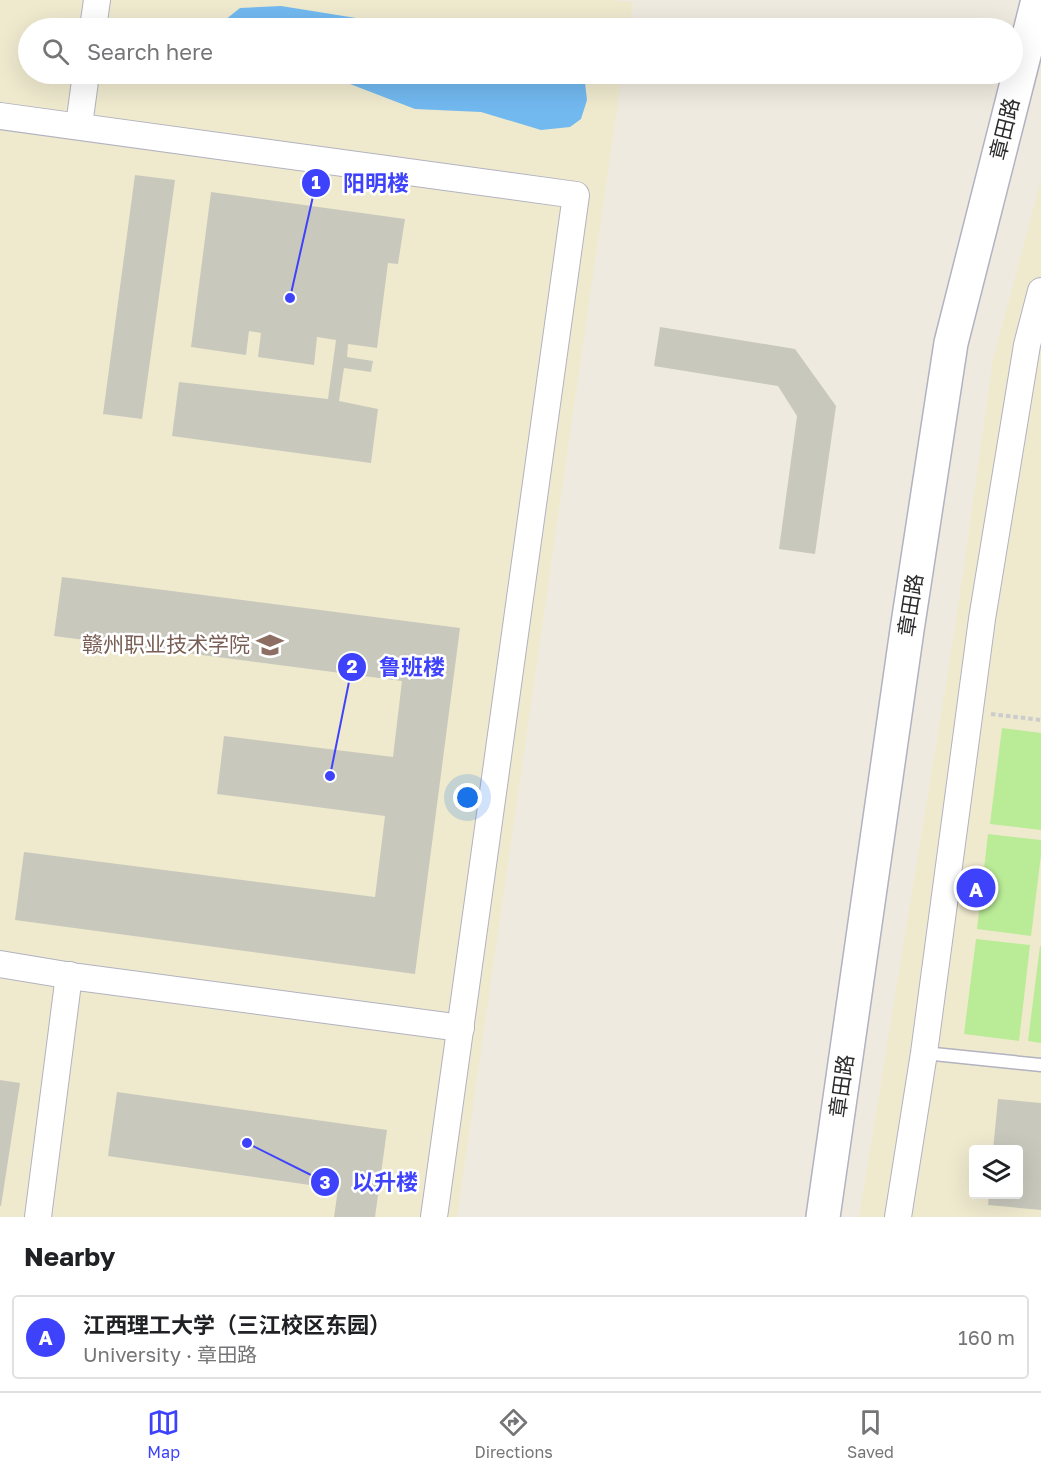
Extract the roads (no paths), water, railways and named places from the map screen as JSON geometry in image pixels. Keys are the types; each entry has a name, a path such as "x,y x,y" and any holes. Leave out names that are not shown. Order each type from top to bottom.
{"main road":[{"name":"章田路","path":"1023,59 1038,0"},
{"name":"章田路","path":"823,1217 905,642 951,343 1017,84"}],"street":[{"path":"94,18 97,0"},
{"path":"79,125 85,84"},
{"path":"0,116 79,125 576,195 434,1217"},
{"path":"898,1217 924,1053 982,619 1025,356 1041,291"},
{"path":"0,964 461,1028"},
{"path":"38,1217 69,975"}],"lane":[{"path":"924,1053 1041,1065"}],"water":[{"path":"281,6 356,18 228,18 240,8"},
{"path":"350,84 585,84 587,100 581,119 570,127 541,130 481,112 415,109"}],"place":[{"name":"阳明楼","path":"290,298"},
{"name":"赣州职业技术学院","path":"270,645"},
{"name":"鲁班楼","path":"330,776"},
{"name":"江西理工大学（三江校区东园）","path":"976,888"},
{"name":"以升楼","path":"247,1143"}]}
